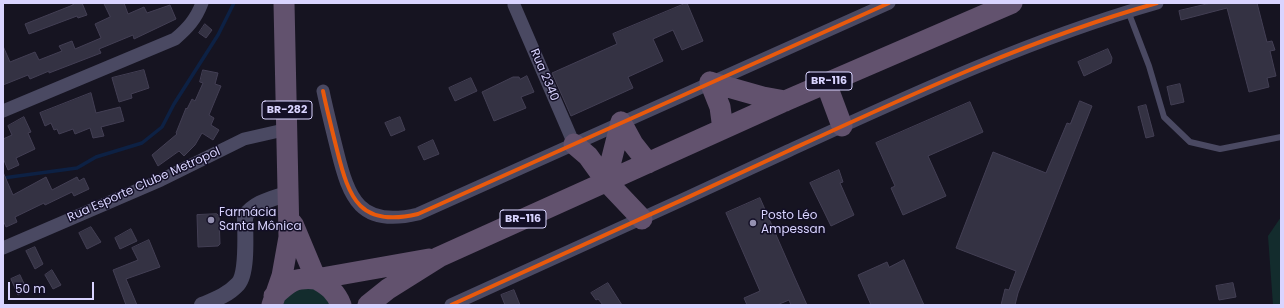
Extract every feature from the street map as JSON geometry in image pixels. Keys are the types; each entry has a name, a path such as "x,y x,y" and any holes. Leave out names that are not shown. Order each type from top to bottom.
{"highway":[{"name":"BR-282","path":"270,302 287,256 290,217 284,3"},
{"name":"BR-116","path":"368,305 388,290 439,257 785,101 1012,3"},
{"path":"710,82 763,97 785,101"},
{"path":"710,82 720,107 722,129"},
{"path":"826,83 842,126"},
{"path":"606,181 621,122"},
{"path":"621,122 633,144 648,163"},
{"path":"574,144 588,156 606,181 642,218"},
{"name":"BR-282","path":"290,217 297,238 316,279"},
{"name":"BR-116","path":"270,302 283,286 293,280 304,278 316,279 439,257"},
{"path":"316,279 327,284 335,293 341,305"}],"street":[{"path":"3,111 175,39 190,28 198,15 202,3"},
{"path":"323,91 345,183 356,201 369,212 384,218 399,219 418,214 889,3"},
{"path":"451,305 842,126 963,73 1128,11 1157,3"},
{"name":"Rua 2340","path":"514,5 574,144"},
{"name":"Rua Esporte Clube Metropol","path":"3,248 161,180 244,139 288,129"},
{"path":"202,305 232,290 239,283 243,273 245,216 250,209 260,203 290,193"}],"lane":[{"path":"1128,11 1149,66 1164,117 1190,142 1220,149 1281,137"}],"green space":[{"path":"1281,217 1281,305 1273,305 1268,236"},
{"path":"297,288 317,288 334,305 281,305 282,301"}],"building":[{"path":"72,3 82,3 87,15 78,18 77,16 29,34 25,24 73,5"},
{"path":"104,3 124,3 128,14 144,7 147,13 170,5 176,19 134,39 133,35 99,49 101,53 49,73 49,71 30,79 28,75 3,85 3,46 10,62 35,52 39,60 62,51 59,46 72,41 75,49 101,38 95,24 110,17"},
{"path":"687,3 703,41 682,50 673,30 653,39 663,61 628,77 633,88 571,116 552,73 617,44 613,34"},
{"path":"1211,3 1257,3 1267,42 1272,41 1275,50 1270,51 1276,76 1267,78 1269,87 1249,92 1227,8 1181,20 1179,11"},
{"path":"205,24 212,30 206,38 199,33"},
{"path":"1108,49 1112,58 1111,63 1084,76 1078,62"},
{"path":"144,70 149,88 131,94 132,98 119,102 112,78"},
{"path":"203,70 218,73 215,84 221,86 209,115 214,118 211,125 219,130 213,140 202,133 195,145 184,156 179,151 158,166 152,155 177,134 176,133 186,108 187,109 192,99 195,101 203,83 200,82"},
{"path":"527,76 534,92 521,97 526,108 494,121 482,92 513,77 519,77 520,79"},
{"path":"471,78 477,91 455,101 449,88"},
{"path":"1180,84 1184,102 1171,105 1167,87"},
{"path":"91,93 96,113 120,107 124,121 101,127 104,136 93,138 90,128 75,134 73,129 59,134 57,129 54,130 51,123 45,126 40,113"},
{"path":"1080,101 1092,106 1018,293 1015,305 1001,305 1005,289 1009,290 1016,271 956,248 993,152 1046,173 1067,123 1070,124"},
{"path":"970,102 983,132 928,156 946,196 903,215 891,188 895,186 876,143"},
{"path":"1146,105 1154,136 1146,138 1138,107"},
{"path":"24,117 31,132 28,133 35,149 16,158 19,165 8,170 3,158 3,139 12,135 8,126"},
{"path":"400,117 405,130 391,136 385,123"},
{"path":"433,140 439,154 424,160 418,147"},
{"path":"839,170 843,182 840,183 854,215 831,226 810,183"},
{"path":"3,172 13,195 46,177 52,190 77,177 79,181 84,178 89,189 74,196 72,192 45,205 44,203 15,217 17,222 6,227 3,220"},
{"path":"760,198 807,305 791,305 789,300 777,305 747,305 744,298 760,291 726,213"},
{"path":"217,214 219,216 220,244 218,246 198,247 197,215"},
{"path":"91,227 101,242 87,249 79,233"},
{"path":"131,229 137,241 120,249 115,238"},
{"path":"149,240 160,267 126,279 137,305 126,305 113,270 138,260 132,248"},
{"path":"35,247 43,264 35,269 26,251"},
{"path":"904,260 924,305 871,305 858,275 887,262 889,267"},
{"path":"52,270 61,285 53,289 45,275"},
{"path":"20,275 27,290 18,295 11,279"},
{"path":"608,283 622,305 603,305 598,299 596,300 591,293"},
{"path":"1233,283 1236,297 1219,300 1216,286"},
{"path":"514,290 520,305 505,305 501,295"}],"waterway":[{"path":"3,178 77,168 96,157 142,143 162,127 174,104 218,35 234,3"}],"cycle path":[{"path":"323,91 331,128 347,183 360,206 370,213 383,217 398,217 418,214 889,3"},
{"path":"451,305 924,89 1016,51 1110,17 1157,3"}],"place":[{"name":"Farmácia Santa Mônica","path":"211,220"},
{"name":"Posto Léo Ampessan","path":"753,223"}]}
